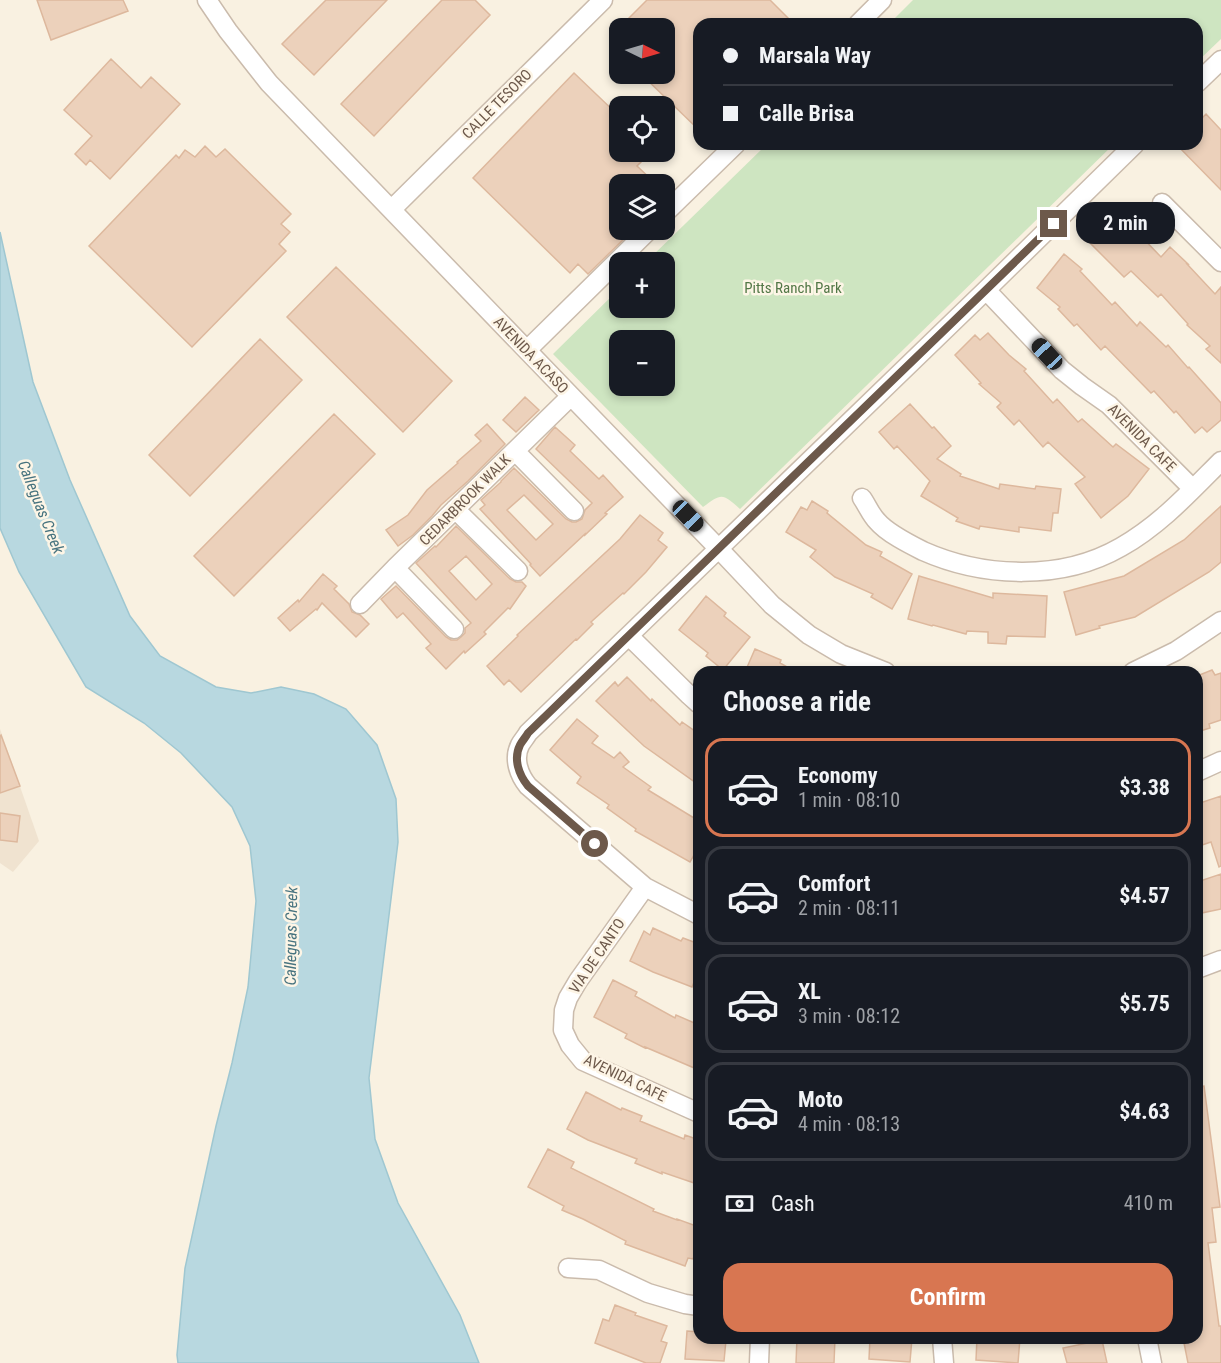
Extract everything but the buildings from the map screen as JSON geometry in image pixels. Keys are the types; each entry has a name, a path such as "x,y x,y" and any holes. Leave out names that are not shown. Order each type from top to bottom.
{"street":[{"name":"AVENIDA ACASO","path":"207,0 228,32 269,83 772,605 809,635 841,654 871,666"},
{"name":"CALLE TESORO","path":"392,209 603,0"},
{"path":"864,18 882,0"},
{"path":"1203,77 1221,60"},
{"path":"675,203 730,150"},
{"path":"693,912 645,887 528,786 521,777 517,763 519,746 528,733 1130,150"},
{"path":"1162,202 1221,262"},
{"path":"526,350 639,240"},
{"name":"AVENIDA CAFE","path":"986,290 1062,370 1109,405 1193,489"},
{"name":"CEDARBROOK WALK","path":"360,605 571,396"},
{"path":"515,451 574,511"},
{"path":"862,498 877,521 905,543 936,557 986,569 1012,572 1038,571 1067,568 1119,549 1156,524 1221,461"},
{"path":"455,509 518,571"},
{"path":"395,568 454,629"},
{"path":"1145,666 1176,651 1221,621"},
{"path":"629,636 693,699"},
{"path":"1203,769 1221,761"},
{"name":"VIA DE CANTO","path":"563,1030 564,1010 568,998 645,887"},
{"path":"1203,967 1221,960"},
{"name":"AVENIDA CAFE","path":"563,1030 570,1045 583,1061 693,1110"},
{"path":"568,1268 599,1270 648,1293 693,1305"},
{"path":"759,1363 760,1344"},
{"path":"942,1344 944,1363"},
{"path":"1148,1344 1152,1363"}],"shaded area":[{"path":"0,729 39,841 13,872 0,863"}],"green space":[{"path":"913,0 1221,0 1221,39 1203,56 1203,18 895,18"},
{"name":"Pitts Ranch Park","path":"761,150 1108,150 740,509 722,497 714,499 703,507 553,354 609,299 609,318 675,318 675,252 656,252 669,240 675,240 675,234"}],"water":[{"name":"Calleguas Creek","path":"0,232 33,382 70,480 130,616 160,656 216,687 251,693 281,687 314,694 346,709 377,745 396,799 398,842 369,1078 375,1139 398,1203 460,1315 479,1363 178,1363 185,1268 248,987 256,901 250,846 232,807 181,753 144,723 86,687 19,572 0,528"}],"route":[{"path":"595,844 528,786 521,777 517,763 519,746 528,733 1054,224"}]}
